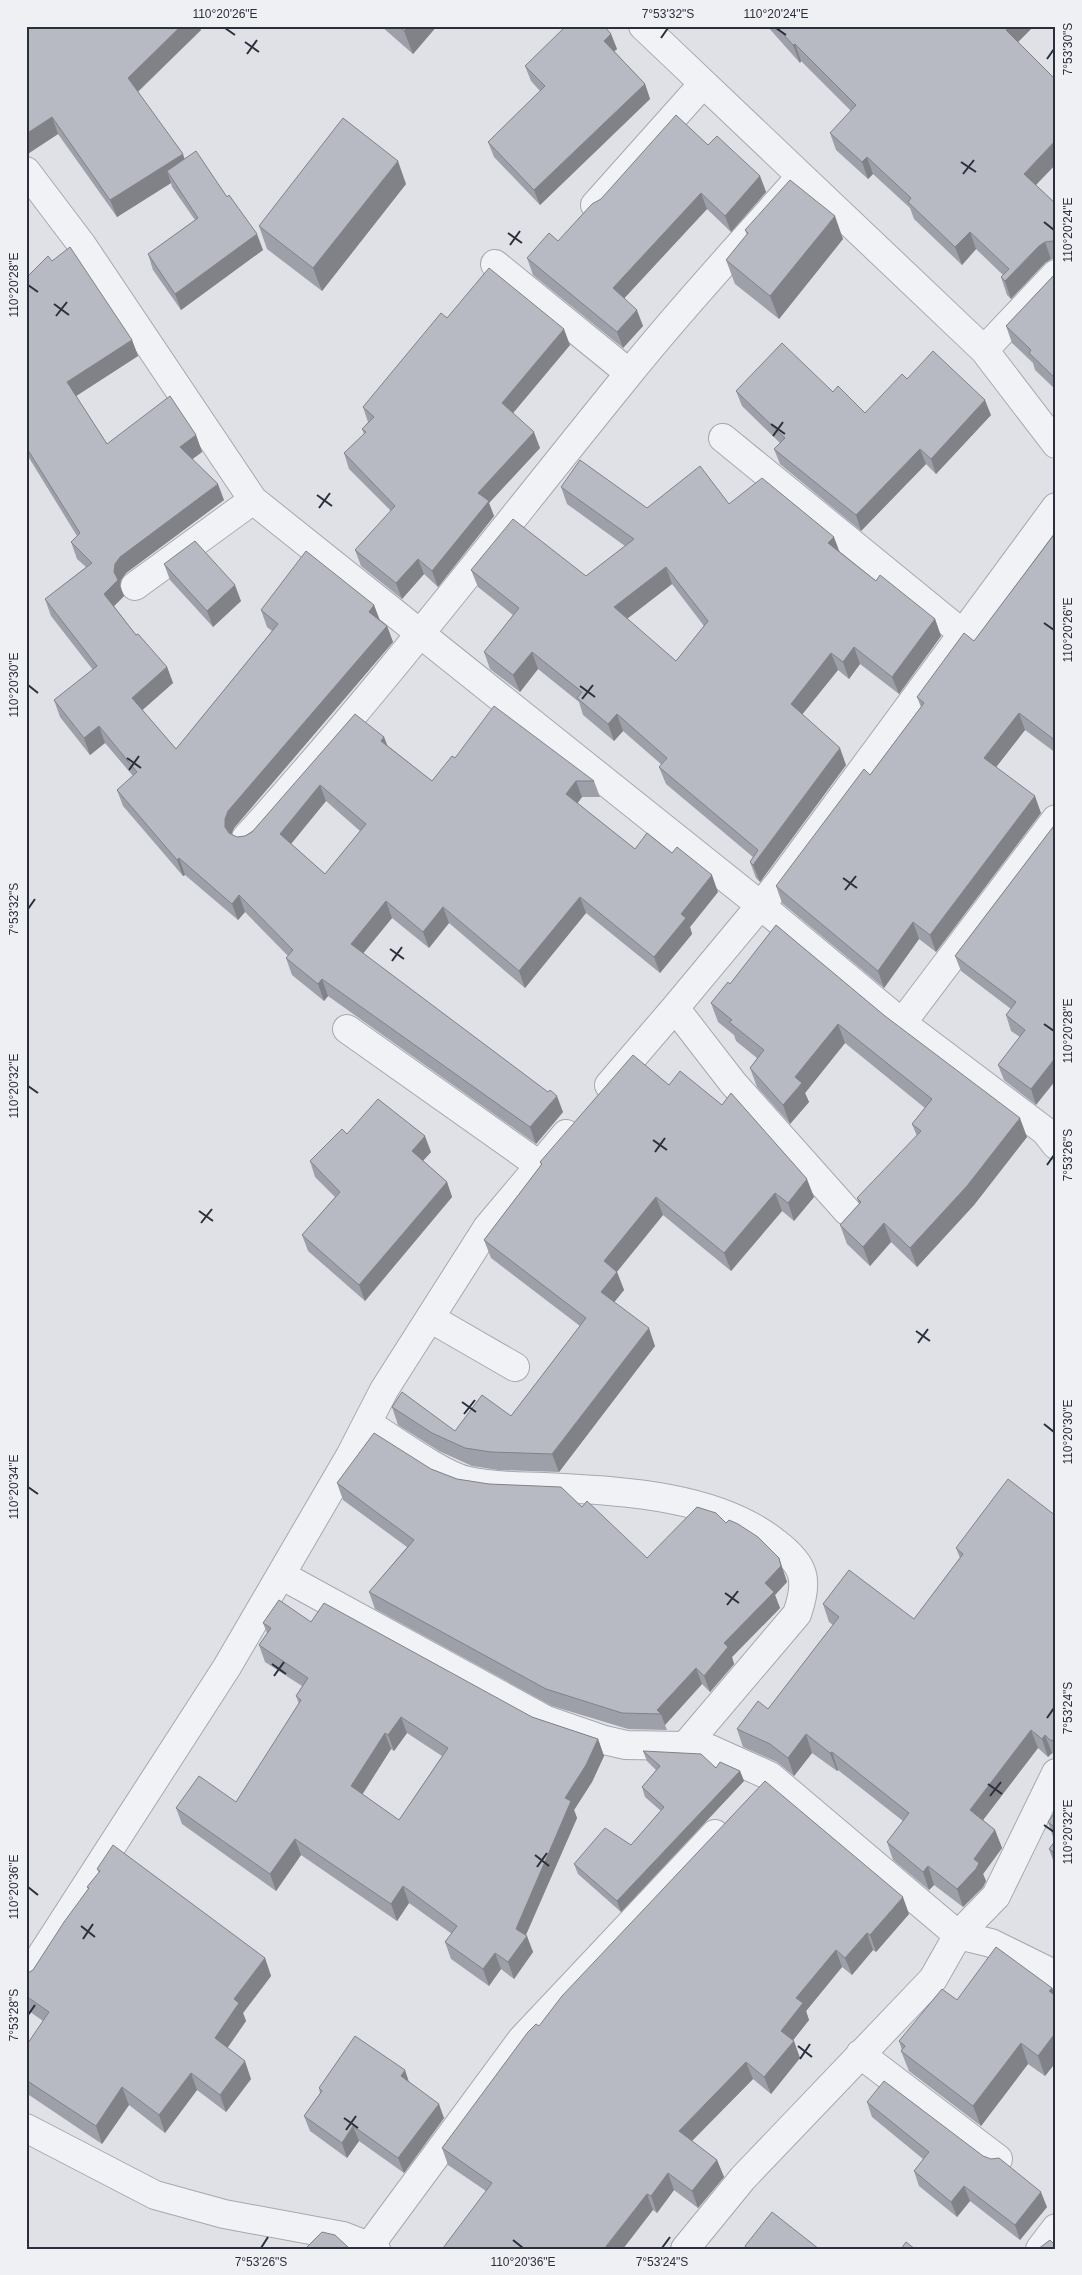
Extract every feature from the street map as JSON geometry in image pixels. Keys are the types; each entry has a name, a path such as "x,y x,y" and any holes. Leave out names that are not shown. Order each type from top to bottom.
{"street":[{"path":"643,26 702,85 984,350 1056,444"},
{"path":"595,205 702,85"},
{"path":"26,171 82,244 253,500 760,905 902,1023 1052,1132"},
{"path":"246,838 285,795 420,634 629,373 801,176"},
{"path":"495,264 629,373"},
{"path":"984,350 1056,274"},
{"path":"723,438 962,633"},
{"path":"135,586 253,500"},
{"path":"26,1979 227,1667 281,1575 384,1390 487,1228 539,1164 675,1008 779,883 1056,507"},
{"path":"902,1023 1056,819"},
{"path":"675,1008 733,1084 847,1211"},
{"path":"347,1029 539,1164"},
{"path":"430,1318 515,1367"},
{"path":"367,1423 458,1478 484,1484 591,1490 662,1498 705,1508 739,1520 768,1536 788,1552 799,1565 804,1579 804,1596 797,1614 685,1746"},
{"path":"281,1575 546,1720 576,1732 626,1745 685,1746 710,1749 770,1776 958,1935 991,1943 1056,1975"},
{"path":"685,2249 743,2178 933,1979 958,1935 996,1896 1056,1773"},
{"path":"750,1797 770,1776"},
{"path":"26,2128 129,2182 172,2200 224,2214 343,2236 373,2247 522,2039 730,1819"},
{"path":"860,2054 998,2159"},
{"path":"1040,2249 1056,2228"}],"building":[{"path":"26,26 181,26 128,78 183,154 110,200 52,117 26,134"},
{"path":"399,26 408,26 404,31"},
{"path":"566,26 604,26 611,34 604,41 645,84 534,190 488,142 545,86 525,66"},
{"path":"776,26 1010,26 1006,30 1056,80 1056,140 1024,174 1056,204 1056,243 1053,241 1045,242 1039,246 1005,281 1001,277 1009,269 970,232 955,247 908,202 911,198 867,157 862,162 830,133 856,105 795,44 793,45"},
{"path":"676,115 708,145 717,136 760,176 725,216 701,193 613,288 637,310 617,332 527,258 549,233 558,241 592,204 601,199"},
{"path":"343,118 398,161 313,268 259,226"},
{"path":"196,151 227,197 229,195 257,234 175,294 148,254 198,218 167,171"},
{"path":"790,180 835,216 770,296 726,260 748,233 745,230"},
{"path":"70,247 132,340 67,382 107,444 170,396 196,435 180,447 218,484 120,557 115,564 114,572 118,580 104,594 136,635 138,634 167,667 132,698 176,749 278,624 261,610 306,551 374,605 369,612 387,626 228,811 225,827 229,833 237,837 245,836 252,832 355,714 384,737 381,741 432,781 452,756 455,758 494,706 594,781 576,781 566,794 635,849 647,833 672,853 677,847 712,875 681,914 686,918 654,957 580,897 519,971 443,907 423,932 386,901 351,944 548,1092 550,1090 557,1096 530,1127 322,979 318,984 286,958 293,950 239,895 232,904 179,858 177,860 117,790 137,772 99,726 84,738 54,700 97,666 45,599 92,563 71,542 80,533 26,447 26,278 48,256 52,261","holes":["320,785 366,824 325,874 280,834"]},
{"path":"489,268 564,329 502,403 534,432 478,493 489,501 432,571 418,559 396,583 355,550 395,506 344,453 366,432 362,429 374,417 363,407 441,313 447,318"},
{"path":"1056,273 1056,379 1029,353 1031,350 1006,326"},
{"path":"782,343 833,392 838,386 865,413 902,374 907,379 933,351 985,400 931,459 920,449 856,515 774,449 785,438 736,391"},
{"path":"580,460 647,508 700,466 729,504 762,478 834,537 828,543 876,581 880,575 935,619 892,677 854,647 843,662 831,653 791,704 840,748 753,865 750,862 758,850 659,767 667,758 617,714 608,724 577,698 582,692 532,652 513,675 484,652 519,608 471,570 513,519 586,576 634,539 561,487","holes":["666,567 708,621 676,661 614,607"]},
{"path":"1056,532 1056,741 1019,713 984,758 1035,796 930,935 913,922 878,971 776,886 864,769 870,775 924,703 917,697 964,633 974,641"},
{"path":"195,541 235,585 207,611 164,564"},
{"path":"1056,823 1056,1057 1031,1089 998,1065 1025,1030 1006,1015 1016,1002 955,956"},
{"path":"776,925 885,1016 1020,1118 967,1186 910,1248 884,1223 863,1247 840,1225 861,1202 857,1198 921,1131 912,1124 932,1099 838,1024 795,1077 802,1083 783,1105 750,1068 764,1050 729,1022 732,1020 711,1003 728,982 730,984"},
{"path":"633,1055 669,1085 680,1071 722,1105 731,1093 807,1179 788,1203 775,1193 724,1253 656,1197 604,1261 617,1272 601,1292 649,1328 552,1454 491,1452 465,1448 432,1433 392,1407 402,1392 455,1431 482,1395 511,1416 586,1318 484,1240 542,1164 540,1162"},
{"path":"378,1099 425,1136 412,1151 447,1182 359,1285 302,1235 340,1192 310,1161 342,1129 347,1134"},
{"path":"374,1433 431,1469 457,1479 489,1484 561,1487 582,1507 587,1501 647,1558 697,1507 716,1513 726,1523 729,1520 758,1537 779,1558 781,1566 765,1583 774,1592 724,1643 728,1647 704,1676 696,1668 657,1710 661,1714 622,1713 546,1689 369,1592 414,1540 337,1483"},
{"path":"1008,1479 1056,1516 1056,1741 1050,1740 1045,1735 1042,1739 1031,1730 970,1810 995,1830 974,1859 979,1863 976,1869 957,1889 928,1866 923,1872 887,1842 909,1813 832,1752 830,1753 806,1734 788,1758 770,1744 737,1729 758,1701 768,1709 839,1617 823,1604 849,1570 914,1619 963,1554 956,1548"},
{"path":"279,1600 311,1622 324,1603 532,1717 598,1739 586,1765 565,1798 571,1801 516,1929 527,1936 508,1962 495,1953 483,1969 445,1942 457,1926 403,1886 391,1904 295,1839 270,1874 176,1808 199,1776 236,1802 301,1700 296,1696 308,1678 259,1645 271,1628 263,1623","holes":["401,1717 448,1748 399,1820 351,1786 385,1733 388,1735"]},
{"path":"643,1751 701,1754 716,1768 720,1762 740,1771 617,1901 574,1864 605,1828 631,1845 664,1807 642,1787 660,1766"},
{"path":"765,1781 903,1897 870,1935 867,1933 845,1958 836,1950 796,1998 803,2003 781,2031 794,2041 764,2077 746,2062 679,2131 717,2160 692,2191 668,2173 651,2196 647,2194 604,2249 444,2249 492,2183 442,2148 528,2032 536,2024 539,2026 562,1996"},
{"path":"1056,1811 1056,1828 1048,1822"},
{"path":"1056,1840 1056,1854 1049,1849"},
{"path":"113,1845 265,1958 234,1999 239,2003 215,2038 245,2061 220,2095 191,2073 159,2115 122,2087 96,2126 26,2080 26,2046 49,2012 26,1996 26,1974 33,1970 89,1888 87,1887 100,1871 97,1869"},
{"path":"996,1947 1052,1988 1049,1991 1056,1996 1056,2032 1038,2056 1021,2043 973,2106 901,2051 905,2046 899,2041 942,1989 957,2000"},
{"path":"355,2036 405,2070 401,2076 439,2104 398,2158 353,2126 342,2143 304,2116 322,2091 319,2088"},
{"path":"884,2081 983,2156 991,2159 999,2158 1041,2192 1015,2225 964,2186 951,2202 914,2171 929,2152 867,2102"},
{"path":"772,2212 819,2249 747,2249 745,2246"},
{"path":"322,2232 335,2235 350,2249 305,2249"},
{"path":"1050,2240 1056,2246 1056,2249 1038,2249"},
{"path":"906,2242 915,2249 901,2249"}]}
